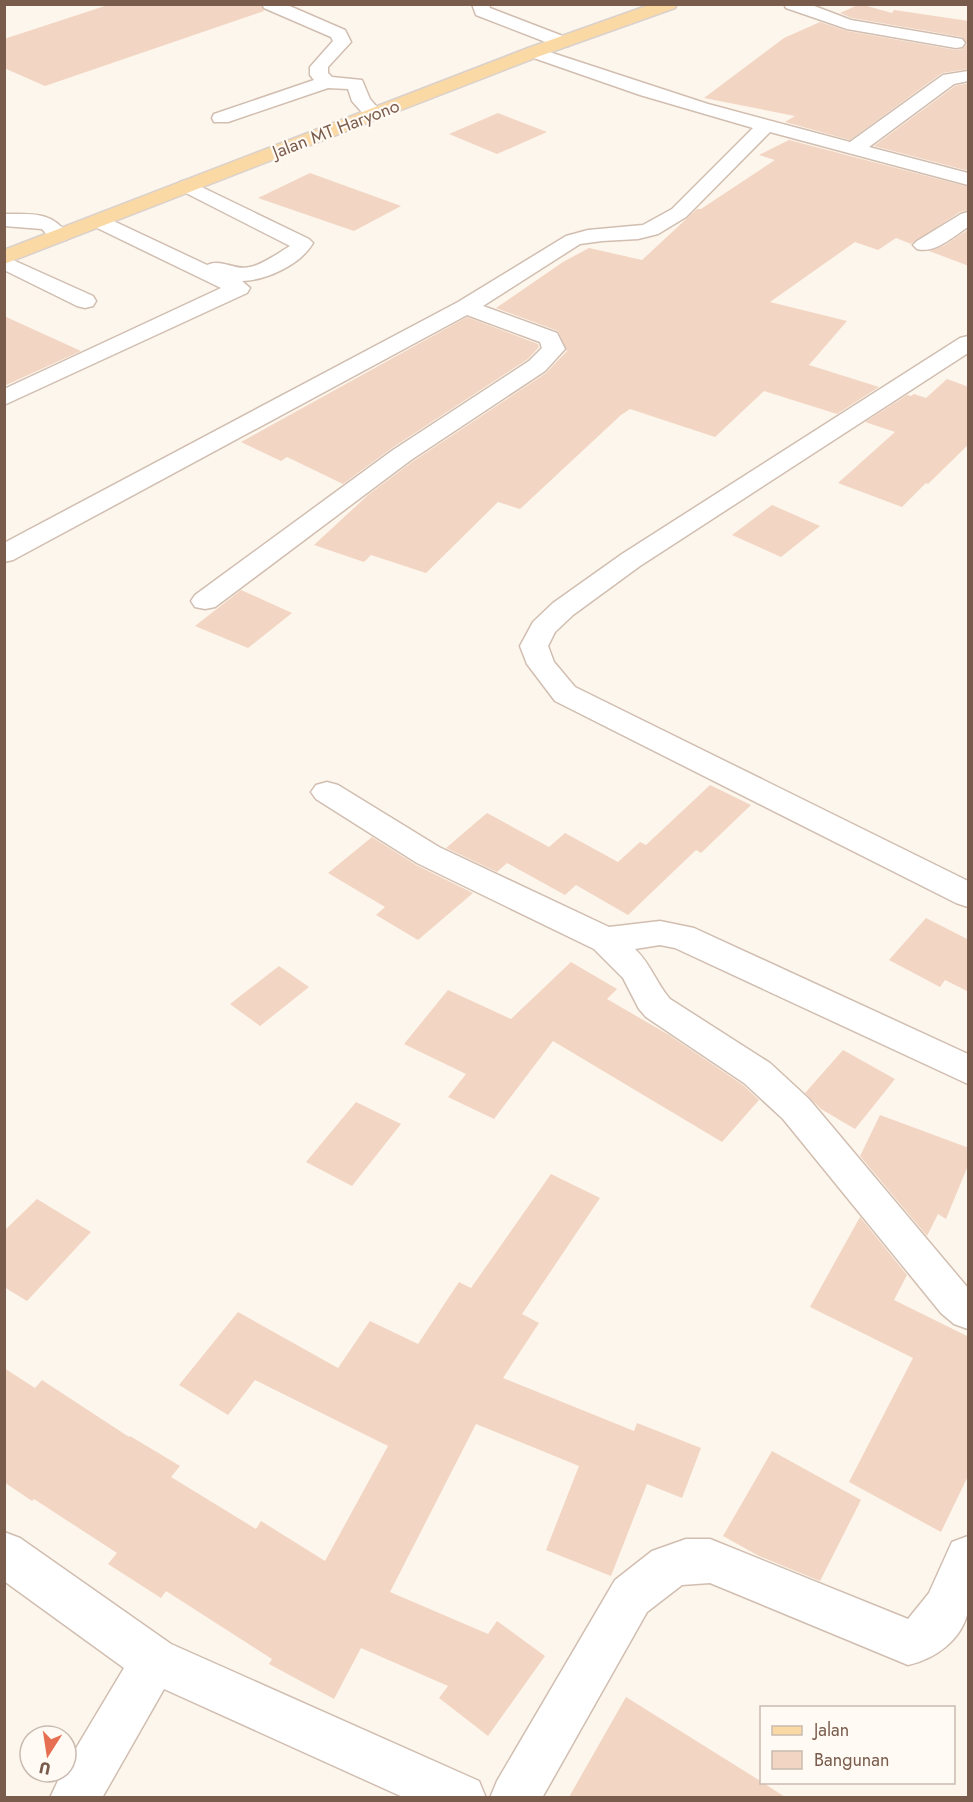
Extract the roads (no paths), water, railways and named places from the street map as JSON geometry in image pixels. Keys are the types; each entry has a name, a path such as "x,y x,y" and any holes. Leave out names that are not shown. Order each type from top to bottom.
{"main road":[{"name":"Jalan MT Haryono","path":"4,260 59,236 534,52 669,4"}],"street":[{"path":"270,4 339,34 342,42 319,67 319,75 327,82"},
{"path":"480,4 482,10 562,42"},
{"path":"792,4 847,24 956,43"},
{"path":"534,52 646,91 969,179"},
{"path":"853,149 949,79 969,76"},
{"path":"222,118 327,82 356,84 361,100 374,114"},
{"path":"8,547 466,307 573,240 590,235 646,232 664,226 766,125"},
{"path":"103,219 230,275 255,274 298,250 302,243 187,186"},
{"path":"924,245 969,218"},
{"path":"4,219 32,220 49,224 59,236"},
{"path":"4,398 239,288 103,219"},
{"path":"4,260 85,302"},
{"path":"205,601 402,455 537,366 554,349 549,338 466,307"},
{"path":"969,343 631,560 563,609 543,628 534,646 542,664 565,694 969,895"},
{"path":"327,792 428,855 606,940 641,976 651,1000 658,1008 756,1073 796,1108 940,1284 955,1301 969,1311"},
{"path":"606,940 660,933 682,937 969,1070"},
{"path":"4,1554 154,1661 462,1797"},
{"path":"514,1797 631,1596 668,1567 686,1561 710,1561 865,1625 908,1642 914,1642 928,1634 952,1598 969,1558"},
{"path":"74,1797 154,1661"}]}
